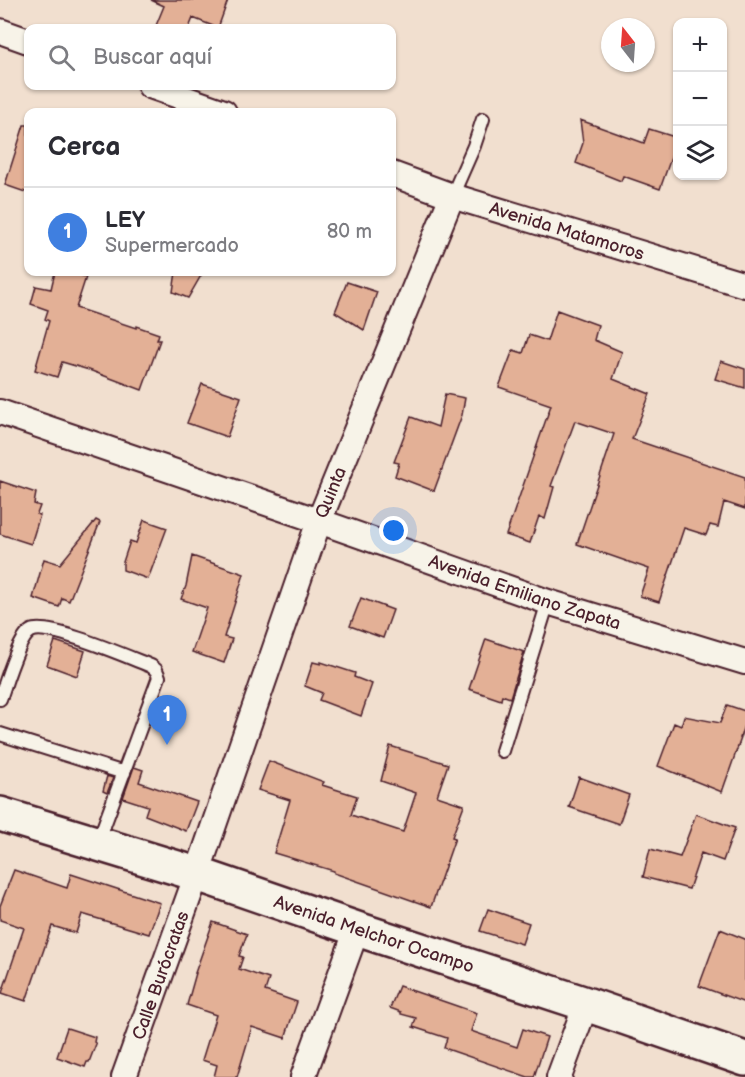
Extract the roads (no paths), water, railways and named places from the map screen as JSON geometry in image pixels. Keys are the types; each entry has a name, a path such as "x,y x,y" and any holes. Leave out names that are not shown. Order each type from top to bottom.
{"main road":[{"name":"Avenida Melchor Ocampo","path":"0,814 197,874 745,1059"}],"street":[{"path":"0,31 24,40"},
{"path":"161,90 213,108"},
{"name":"Avenida Matamoros","path":"396,175 452,196 745,285"},
{"name":"Quinta","path":"197,874 319,521 452,196"},
{"name":"Avenida Emiliano Zapata","path":"0,412 548,602 745,662"},
{"name":"Calle Burócratas","path":"124,1077 197,874"},
{"path":"303,1077 357,928"},
{"path":"559,1077 586,1004"}],"lane":[{"name":"Quinta","path":"452,196 483,119"},
{"path":"502,751 548,602"},
{"path":"0,699 22,639 30,631 42,629 86,641 156,670 159,678 98,844"},
{"path":"0,734 124,773"}],"place":[{"name":"LEY","path":"167,745"}]}
